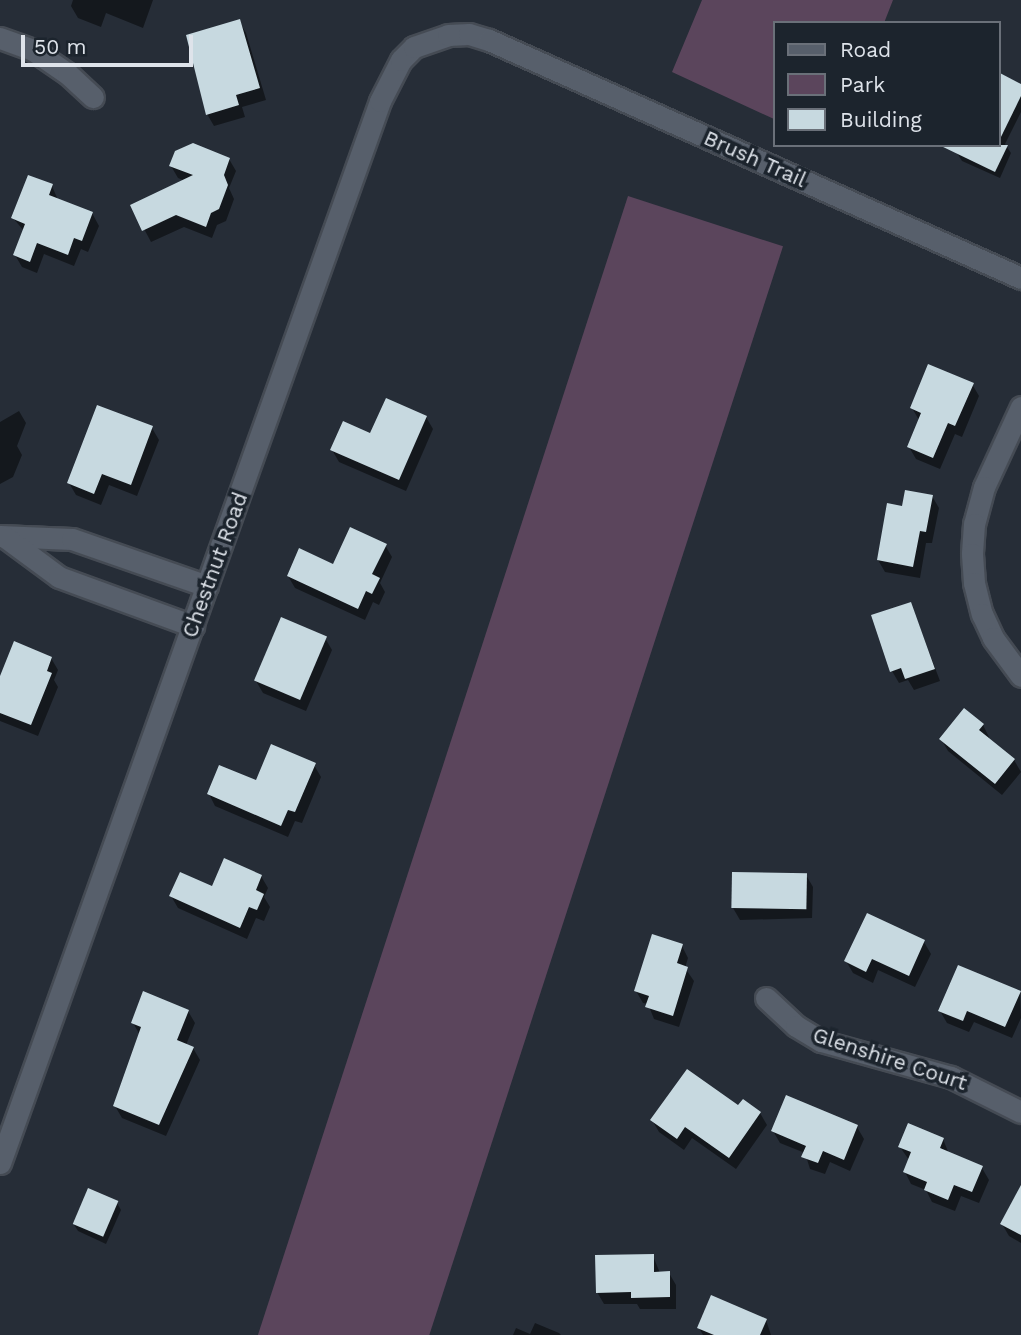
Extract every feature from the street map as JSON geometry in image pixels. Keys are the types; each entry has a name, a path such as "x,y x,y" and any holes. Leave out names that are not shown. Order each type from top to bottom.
{"street":[{"name":"Chestnut Road","path":"0,1163 390,79 401,60 414,47 430,39 469,34 489,40"},
{"path":"0,37 33,50 68,74 93,97"},
{"name":"Brush Trail","path":"489,40 1021,278"},
{"path":"1021,407 985,488 974,524 972,554 974,583 982,614 993,638 1021,676"},
{"path":"3,537 72,538 207,586"},
{"path":"3,537 59,577 193,626"},
{"name":"Glenshire Court","path":"766,998 796,1027 821,1041 951,1077 1021,1112"}],"green space":[{"path":"702,0 893,0 885,21 772,21 772,118 672,72"},
{"path":"628,196 783,246 429,1335 258,1335"}],"building":[{"path":"240,19 260,88 236,95 239,105 206,115 186,35"},
{"path":"1000,73 1021,84 1021,96 1000,139"},
{"path":"193,143 230,158 224,175 228,185 219,209 211,213 206,227 176,215 142,231 130,205 193,175 169,166 175,151"},
{"path":"1008,145 995,172 943,147"},
{"path":"28,175 53,184 49,195 93,212 82,241 74,238 68,255 37,243 30,262 13,255 25,224 11,218"},
{"path":"928,364 974,383 955,426 948,423 933,458 907,447 921,413 910,408"},
{"path":"386,398 427,416 399,480 330,450 343,421 370,433"},
{"path":"97,405 153,426 131,485 102,474 94,494 67,483"},
{"path":"905,490 933,495 926,532 920,531 913,567 877,560 887,503 902,506"},
{"path":"350,527 387,544 372,574 380,578 372,594 366,591 358,609 287,576 299,548 333,564"},
{"path":"911,602 935,669 905,679 901,668 890,672 871,615"},
{"path":"281,617 327,637 300,700 254,681"},
{"path":"14,641 52,657 47,671 52,673 31,725 0,713 0,676"},
{"path":"964,708 984,724 979,730 1015,759 995,784 939,739"},
{"path":"271,744 316,763 295,812 288,810 281,826 207,794 219,765 256,780"},
{"path":"224,858 262,875 256,890 264,894 257,910 249,907 240,928 169,896 180,872 212,886"},
{"path":"732,872 807,873 806,909 731,908"},
{"path":"867,913 925,940 909,976 872,959 866,972 844,961"},
{"path":"652,934 683,944 677,963 688,967 673,1016 645,1007 649,996 634,991"},
{"path":"958,965 1021,991 1005,1027 967,1011 963,1021 938,1011"},
{"path":"143,991 189,1010 177,1040 194,1047 159,1125 113,1106 141,1027 131,1023"},
{"path":"687,1069 738,1105 743,1099 761,1112 729,1158 685,1127 677,1139 650,1120"},
{"path":"786,1095 858,1125 844,1160 823,1151 818,1163 801,1157 806,1146 771,1131"},
{"path":"908,1123 944,1138 940,1148 983,1166 972,1192 954,1185 948,1200 924,1190 927,1182 903,1172 911,1152 898,1147"},
{"path":"1021,1185 1021,1235 1000,1224"},
{"path":"88,1188 118,1201 103,1237 73,1224"},
{"path":"654,1254 654,1272 670,1271 670,1297 631,1298 631,1292 596,1293 595,1255"},
{"path":"711,1295 767,1319 760,1335 714,1335 697,1328"}]}
